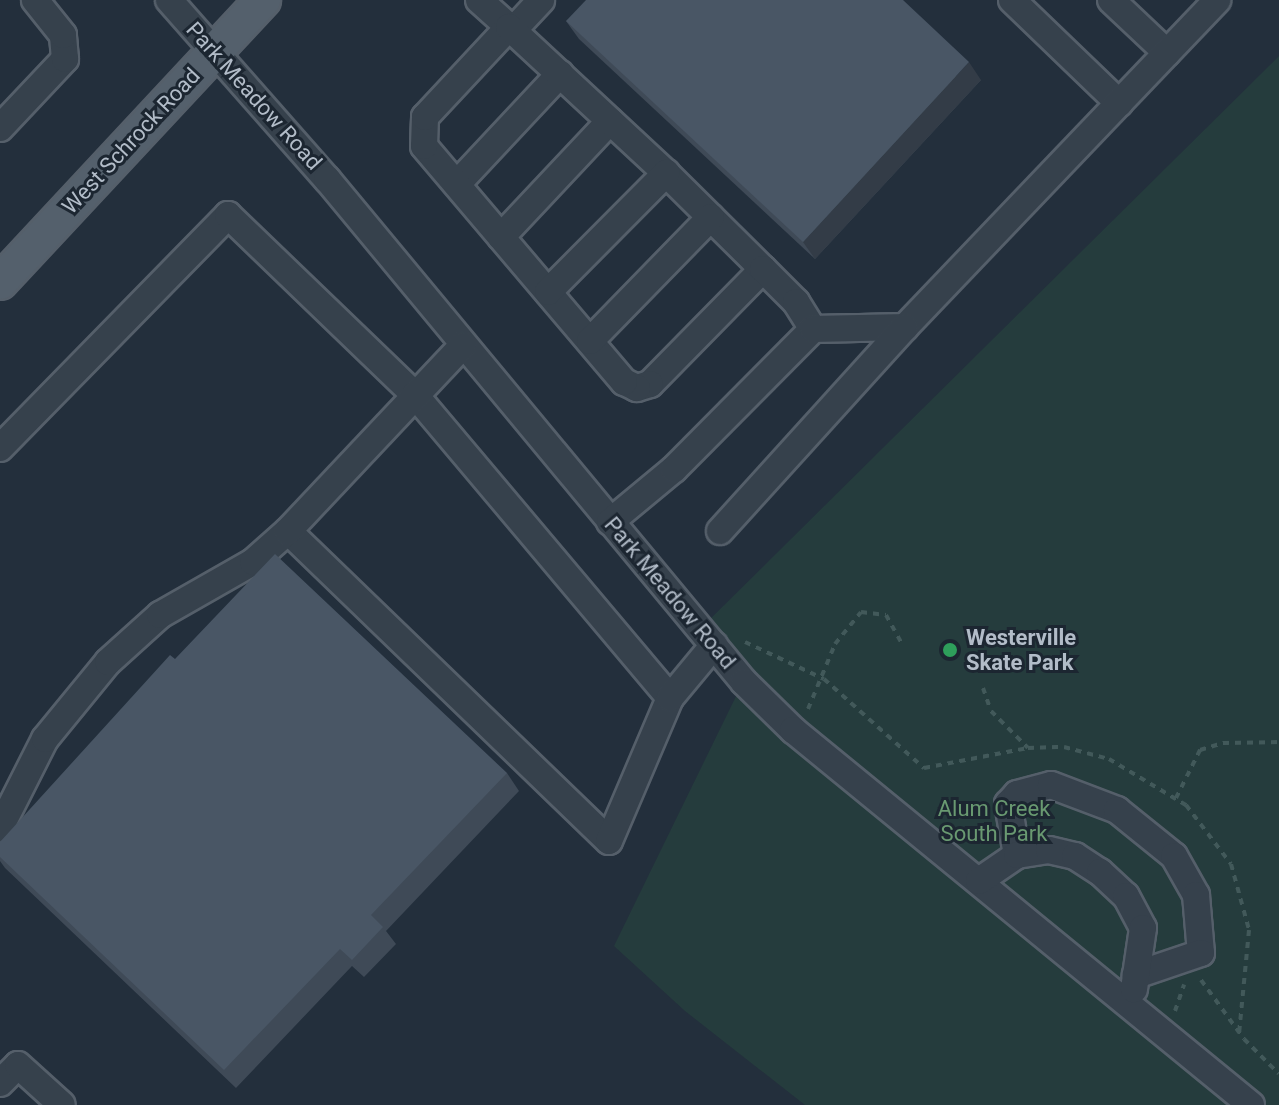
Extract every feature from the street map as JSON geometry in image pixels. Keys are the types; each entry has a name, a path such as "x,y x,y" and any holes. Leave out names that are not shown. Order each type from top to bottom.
{"main road":[{"name":"West Schrock Road","path":"0,282 263,0"}],"street":[{"path":"0,128 65,59 63,35 35,0"},
{"name":"Park Meadow Road","path":"169,0 327,179 714,645 793,730 1165,1031 1251,1105"},
{"path":"479,0 711,217 796,302 813,329"},
{"path":"541,0 518,25 509,27 425,117 424,146 624,382 637,388 650,384 763,269"},
{"path":"1012,0 1119,103"},
{"path":"1111,0 1167,53"},
{"path":"720,531 905,327 1214,1"},
{"path":"457,184 560,74"},
{"path":"501,237 610,121"},
{"path":"548,292 666,173"},
{"path":"0,448 228,215 415,395 670,698"},
{"path":"590,341 711,217"},
{"path":"610,522 674,469 813,329 905,327"},
{"path":"0,828 45,739 108,662 160,615 253,562 288,531 463,345"},
{"path":"288,531 609,841 670,698 714,645"},
{"path":"1017,855 1008,804 1017,794 1051,785 1117,810 1150,832 1174,856 1196,895 1201,953 1182,964 1136,975"},
{"path":"979,881 1017,855 1049,850 1075,856 1126,896 1143,928 1131,1004"},
{"path":"0,1083 18,1065 62,1105"}],"path":[{"path":"793,730 824,679 835,644 861,612 886,615 901,642"},
{"path":"741,640 824,679 924,768"},
{"path":"983,688 991,711 1022,737 1028,748"},
{"path":"1176,798 1200,750 1223,743 1279,742"},
{"path":"1165,1031 1183,994 1182,964"},
{"path":"1182,964 1279,1074"}],"green space":[{"name":"Alum Creek South Park","path":"1279,56 1279,1105 805,1105 685,1011 614,946 743,682 700,629"}],"building":[{"path":"586,0 903,0 969,62 803,242 566,21"},
{"path":"275,554 507,773 371,915 383,927 352,960 340,949 224,1070 0,857 0,842 170,655 175,659"}],"place":[{"name":"Westerville Skate Park","path":"950,650"}]}
